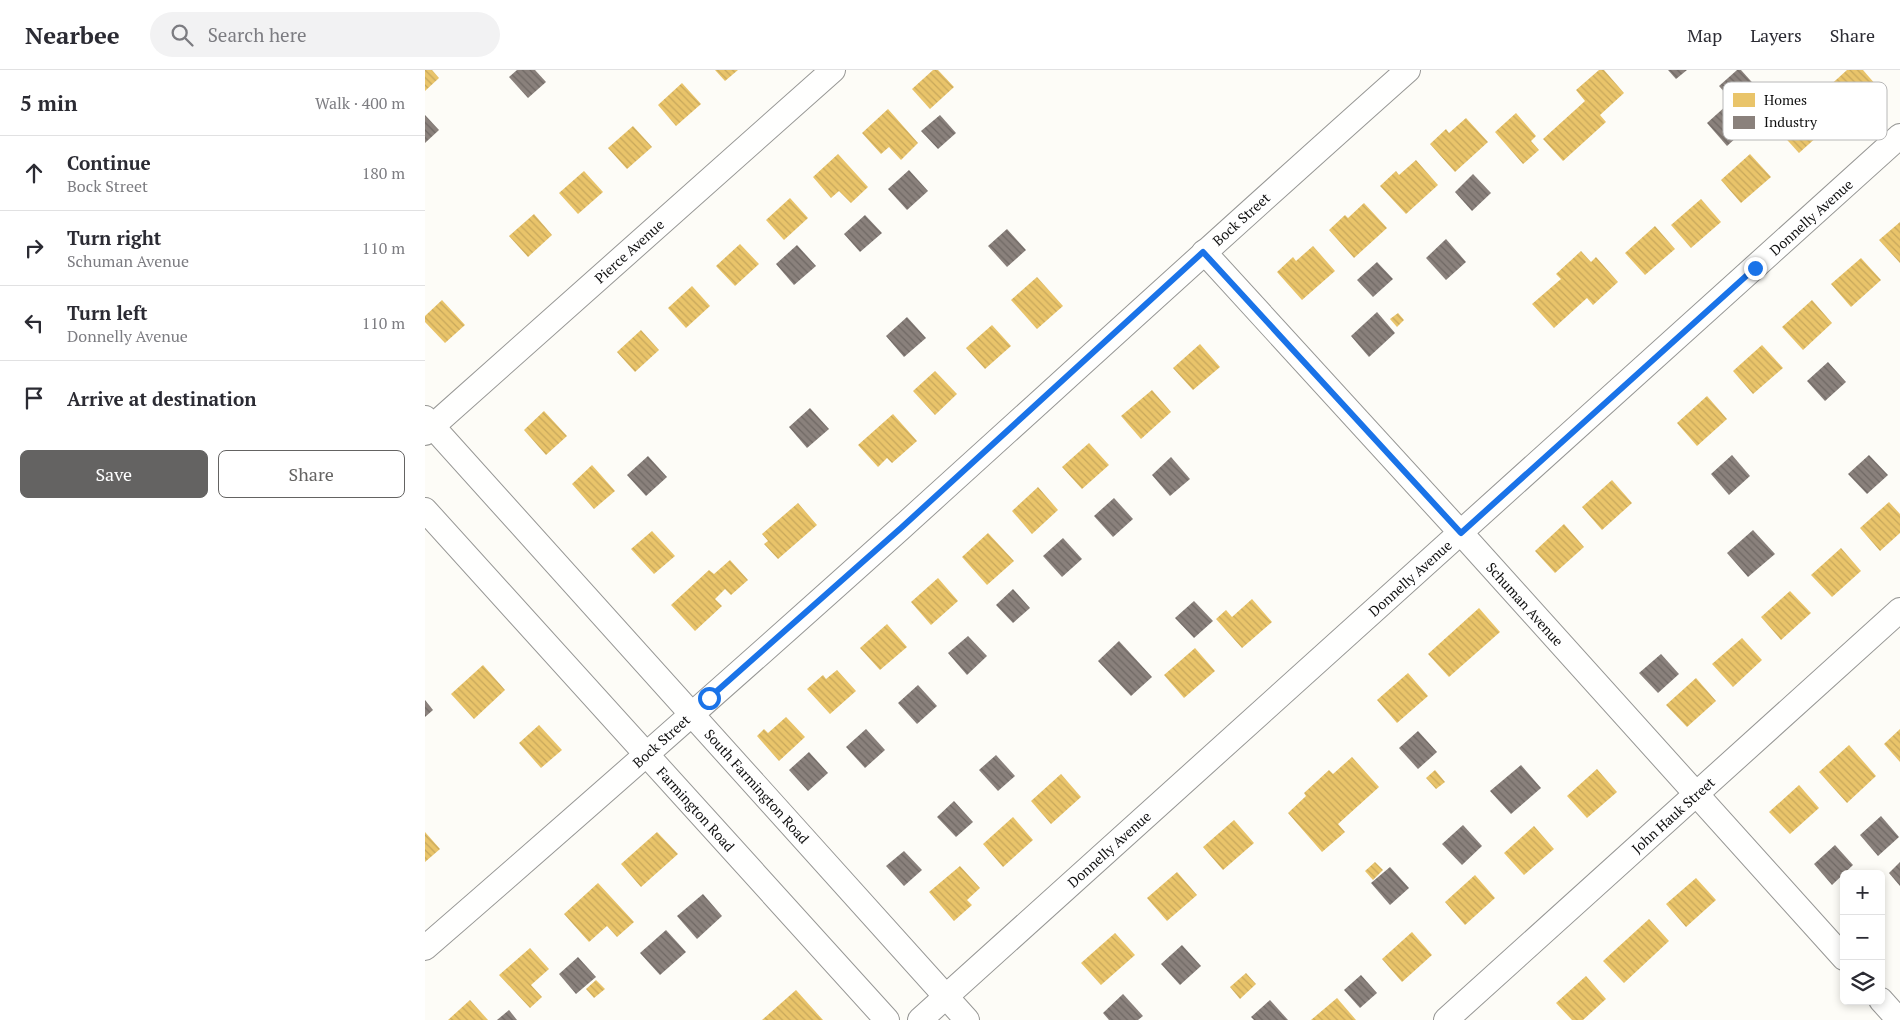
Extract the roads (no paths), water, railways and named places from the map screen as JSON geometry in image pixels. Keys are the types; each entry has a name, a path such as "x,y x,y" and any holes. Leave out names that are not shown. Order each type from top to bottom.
{"street":[{"name":"Pierce Avenue","path":"427,426 833,70"},
{"name":"Bock Street","path":"425,948 647,755 901,528 1203,252 1408,70"},
{"name":"Donnelly Avenue","path":"920,1020 1900,136"},
{"name":"Schuman Avenue","path":"1203,252 1461,533 1840,954"},
{"name":"South Farmington Road","path":"427,426 692,714 967,1020"},
{"name":"Farmington Road","path":"425,510 887,1020"},
{"name":"John Hauk Street","path":"1446,1020 1900,610"},
{"path":"1885,1004 1899,1020"}]}
